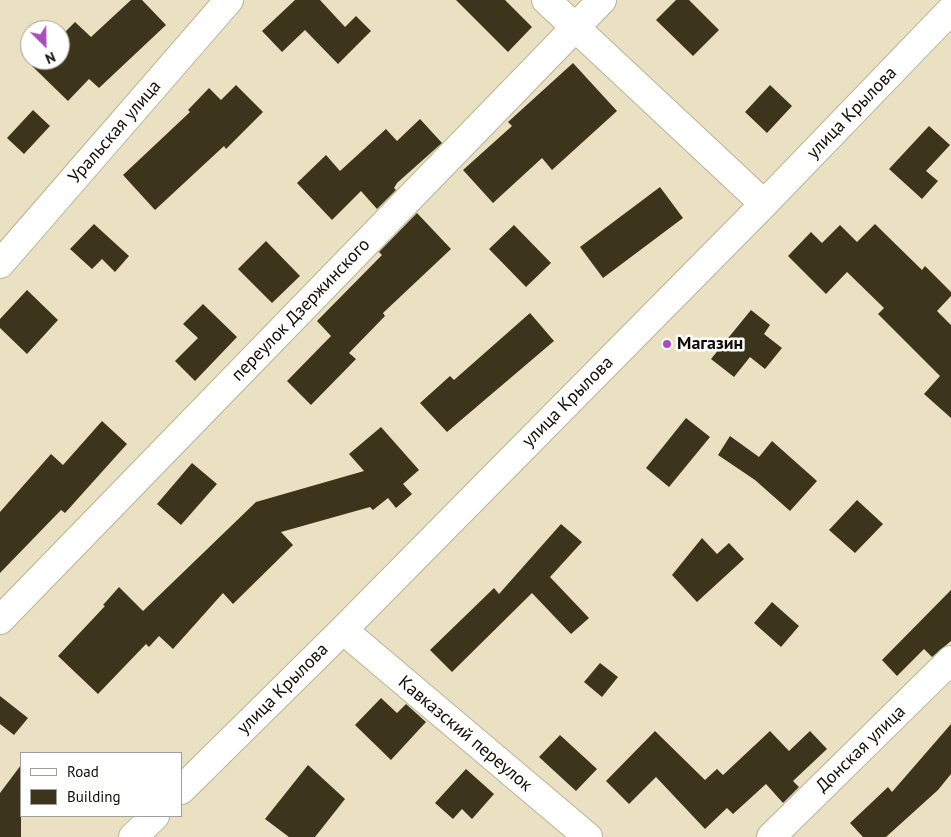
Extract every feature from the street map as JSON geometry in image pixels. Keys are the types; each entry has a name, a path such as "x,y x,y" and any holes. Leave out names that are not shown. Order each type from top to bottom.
{"street":[{"name":"Уральская улица","path":"0,264 229,0"},
{"path":"546,0 764,204"},
{"name":"переулок Дзержинского","path":"0,620 602,0"},
{"name":"улица Крылова","path":"182,789 343,630 764,204 951,10"},
{"name":"Кавказский переулок","path":"343,630 588,837"},
{"name":"Донская улица","path":"771,837 951,660"},
{"path":"133,837 154,817"}],"building":[{"path":"131,0 142,0 166,25 99,88 89,79 68,101 36,70 70,70 70,27 75,22 91,37"},
{"path":"295,0 320,0 345,27 356,16 371,31 338,64 305,30 282,52 262,31"},
{"path":"456,0 505,0 532,27 508,52"},
{"path":"676,0 689,0 719,30 693,56 656,20"},
{"path":"573,63 617,111 552,170 542,158 493,203 463,170 512,126 508,122"},
{"path":"236,85 263,112 226,149 224,146 155,210 123,175 190,112 188,110 209,88 221,100"},
{"path":"770,85 792,106 767,133 745,112"},
{"path":"33,110 50,126 24,154 7,138"},
{"path":"420,119 442,143 397,183 394,188 396,190 377,209 361,191 332,220 297,183 326,155 340,171 386,129 397,141"},
{"path":"929,126 950,145 926,171 938,181 922,199 889,169"},
{"path":"660,187 683,218 603,278 580,247"},
{"path":"417,213 451,249 383,313 385,316 349,353 356,359 311,405 287,381 331,336 317,321 382,255 379,252"},
{"path":"94,224 129,256 115,272 102,259 92,269 70,249"},
{"path":"875,224 922,270 925,266 951,292 951,296 937,311 951,325 951,418 924,394 940,376 878,314 884,308 847,272 826,294 788,256 811,232 822,243 840,225 857,242"},
{"path":"514,225 551,263 526,287 489,249"},
{"path":"266,241 300,276 272,303 238,269"},
{"path":"27,290 58,320 27,354 0,328 0,319"},
{"path":"203,304 237,337 195,381 175,361 198,338 183,324"},
{"path":"751,310 770,325 764,334 782,348 765,369 750,357 734,377 711,359"},
{"path":"530,313 554,341 447,432 420,403 450,376 454,380"},
{"path":"686,418 710,437 669,487 646,468"},
{"path":"102,421 127,444 65,513 61,510 0,573 0,512 51,454 63,465"},
{"path":"381,427 419,470 403,484 412,494 396,508 388,498 373,510 370,507 281,532 293,545 233,604 223,593 173,649 159,636 149,647 146,644 98,694 58,656 105,606 103,605 119,587 143,611 256,502 364,471 349,454"},
{"path":"730,436 759,457 772,441 817,481 790,511 755,480 718,455"},
{"path":"192,463 217,484 181,525 157,504"},
{"path":"857,500 883,524 855,553 829,530"},
{"path":"561,524 582,542 550,577 589,618 571,634 532,593 452,672 430,650 494,588 499,594"},
{"path":"702,538 717,554 729,543 744,559 697,602 672,575"},
{"path":"951,590 951,641 932,657 924,649 897,676 882,660"},
{"path":"772,602 799,626 781,647 754,623"},
{"path":"600,663 618,677 602,697 584,682"},
{"path":"0,696 28,718 14,735 0,724"},
{"path":"381,698 397,713 406,704 426,722 391,760 355,725"},
{"path":"951,724 951,774 938,790 886,837 863,837 850,823 888,787 892,792"},
{"path":"655,731 705,780 717,769 723,775 770,731 789,751 810,731 827,749 793,781 799,787 783,803 766,784 733,814 727,808 705,829 656,777 629,804 606,781"},
{"path":"560,735 597,769 576,791 539,757"},
{"path":"308,765 345,799 315,837 289,837 265,819"},
{"path":"20,766 21,837 0,837 0,793"},
{"path":"466,769 494,794 472,819 462,809 453,819 435,803"}],"place":[{"name":"Магазин","path":"667,344"}]}
